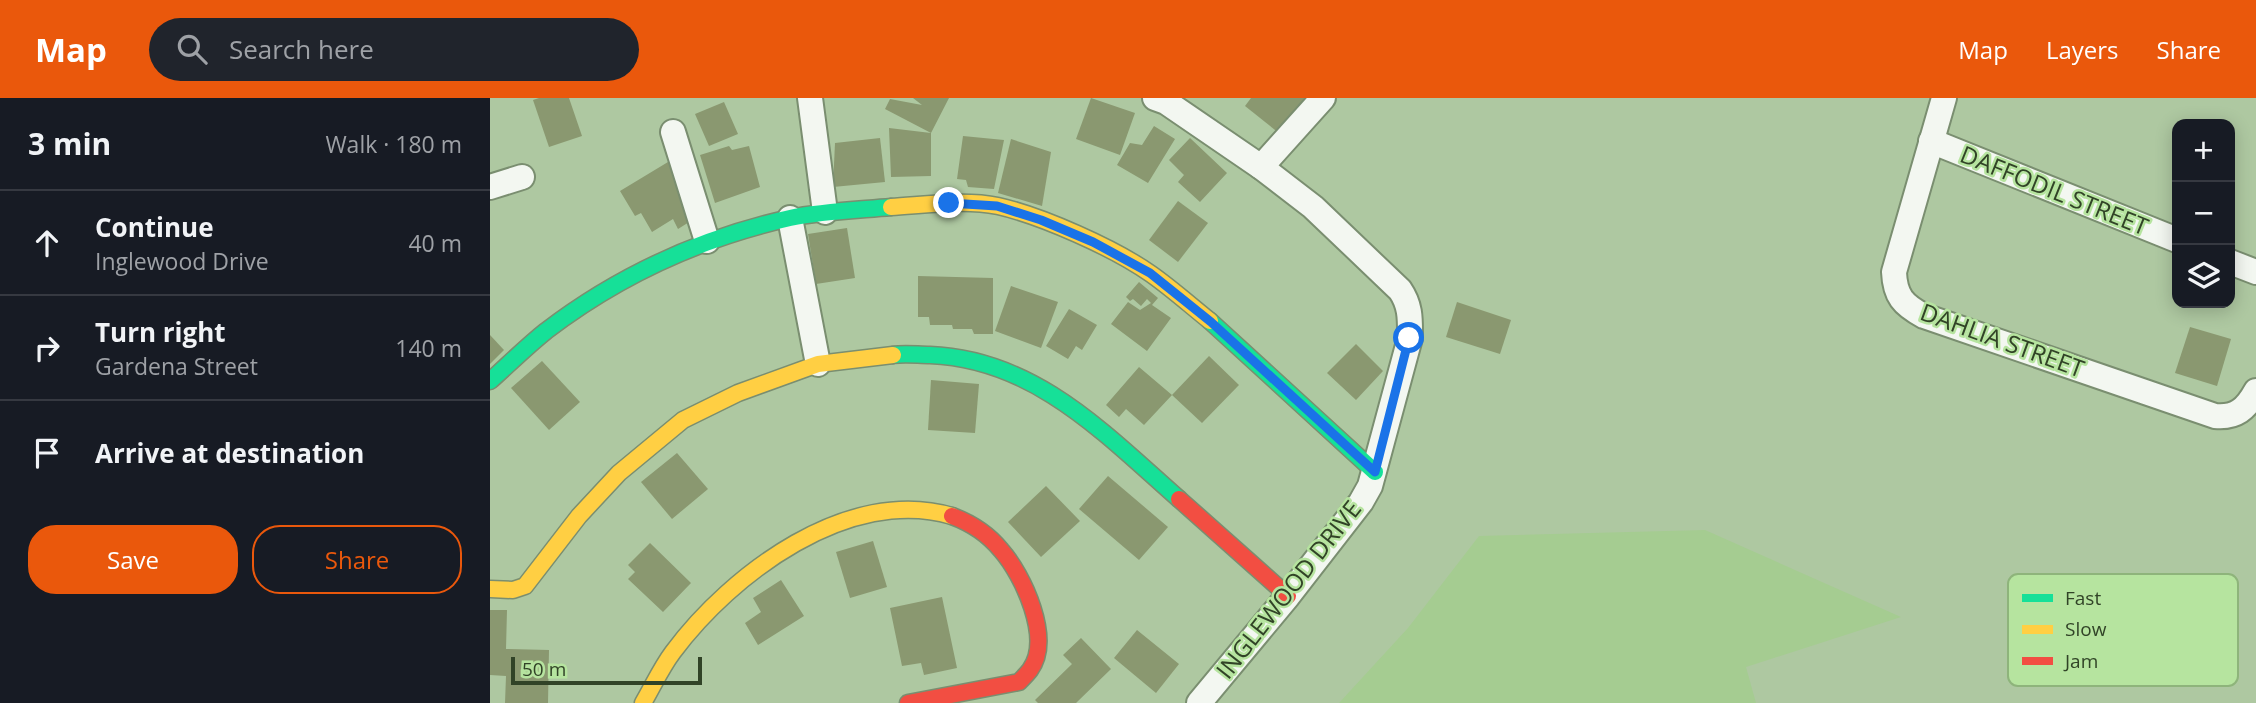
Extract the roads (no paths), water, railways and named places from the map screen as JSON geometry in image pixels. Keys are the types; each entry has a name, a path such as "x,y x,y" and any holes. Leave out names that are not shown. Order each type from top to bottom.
{"street":[{"path":"810,98 825,212"},
{"path":"1261,167 1323,98"},
{"name":"DAHLIA STREET","path":"1944,98 1894,272 1895,289 1911,309 1924,316 2215,416 2228,417 2239,413 2256,391"},
{"name":"INGLEWOOD DRIVE","path":"1163,99 1313,207 1400,290 1408,302 1409,338 1370,486 1361,502 1288,596 1199,703"},
{"path":"673,132 707,241"},
{"name":"DAFFODIL STREET","path":"1931,141 2172,238"},
{"path":"490,187 522,177"},
{"path":"490,381 545,332 594,298 650,266 707,241 790,218 825,212 949,203 997,206 1041,220 1093,242 1150,273 1211,322 1375,472"},
{"path":"790,218 818,364"},
{"path":"2235,264 2256,272"},
{"path":"490,589 513,590 525,586 579,516 619,473 683,420 738,393 818,364 898,354 956,356 1011,372 1052,393 1086,416 1288,596"},
{"path":"643,703 667,660 694,626 750,572 790,544 855,516 913,509 946,514 971,524 991,539 1023,583 1036,620 1037,654 1034,667 1027,677 1019,682 952,692 908,703"}]}
